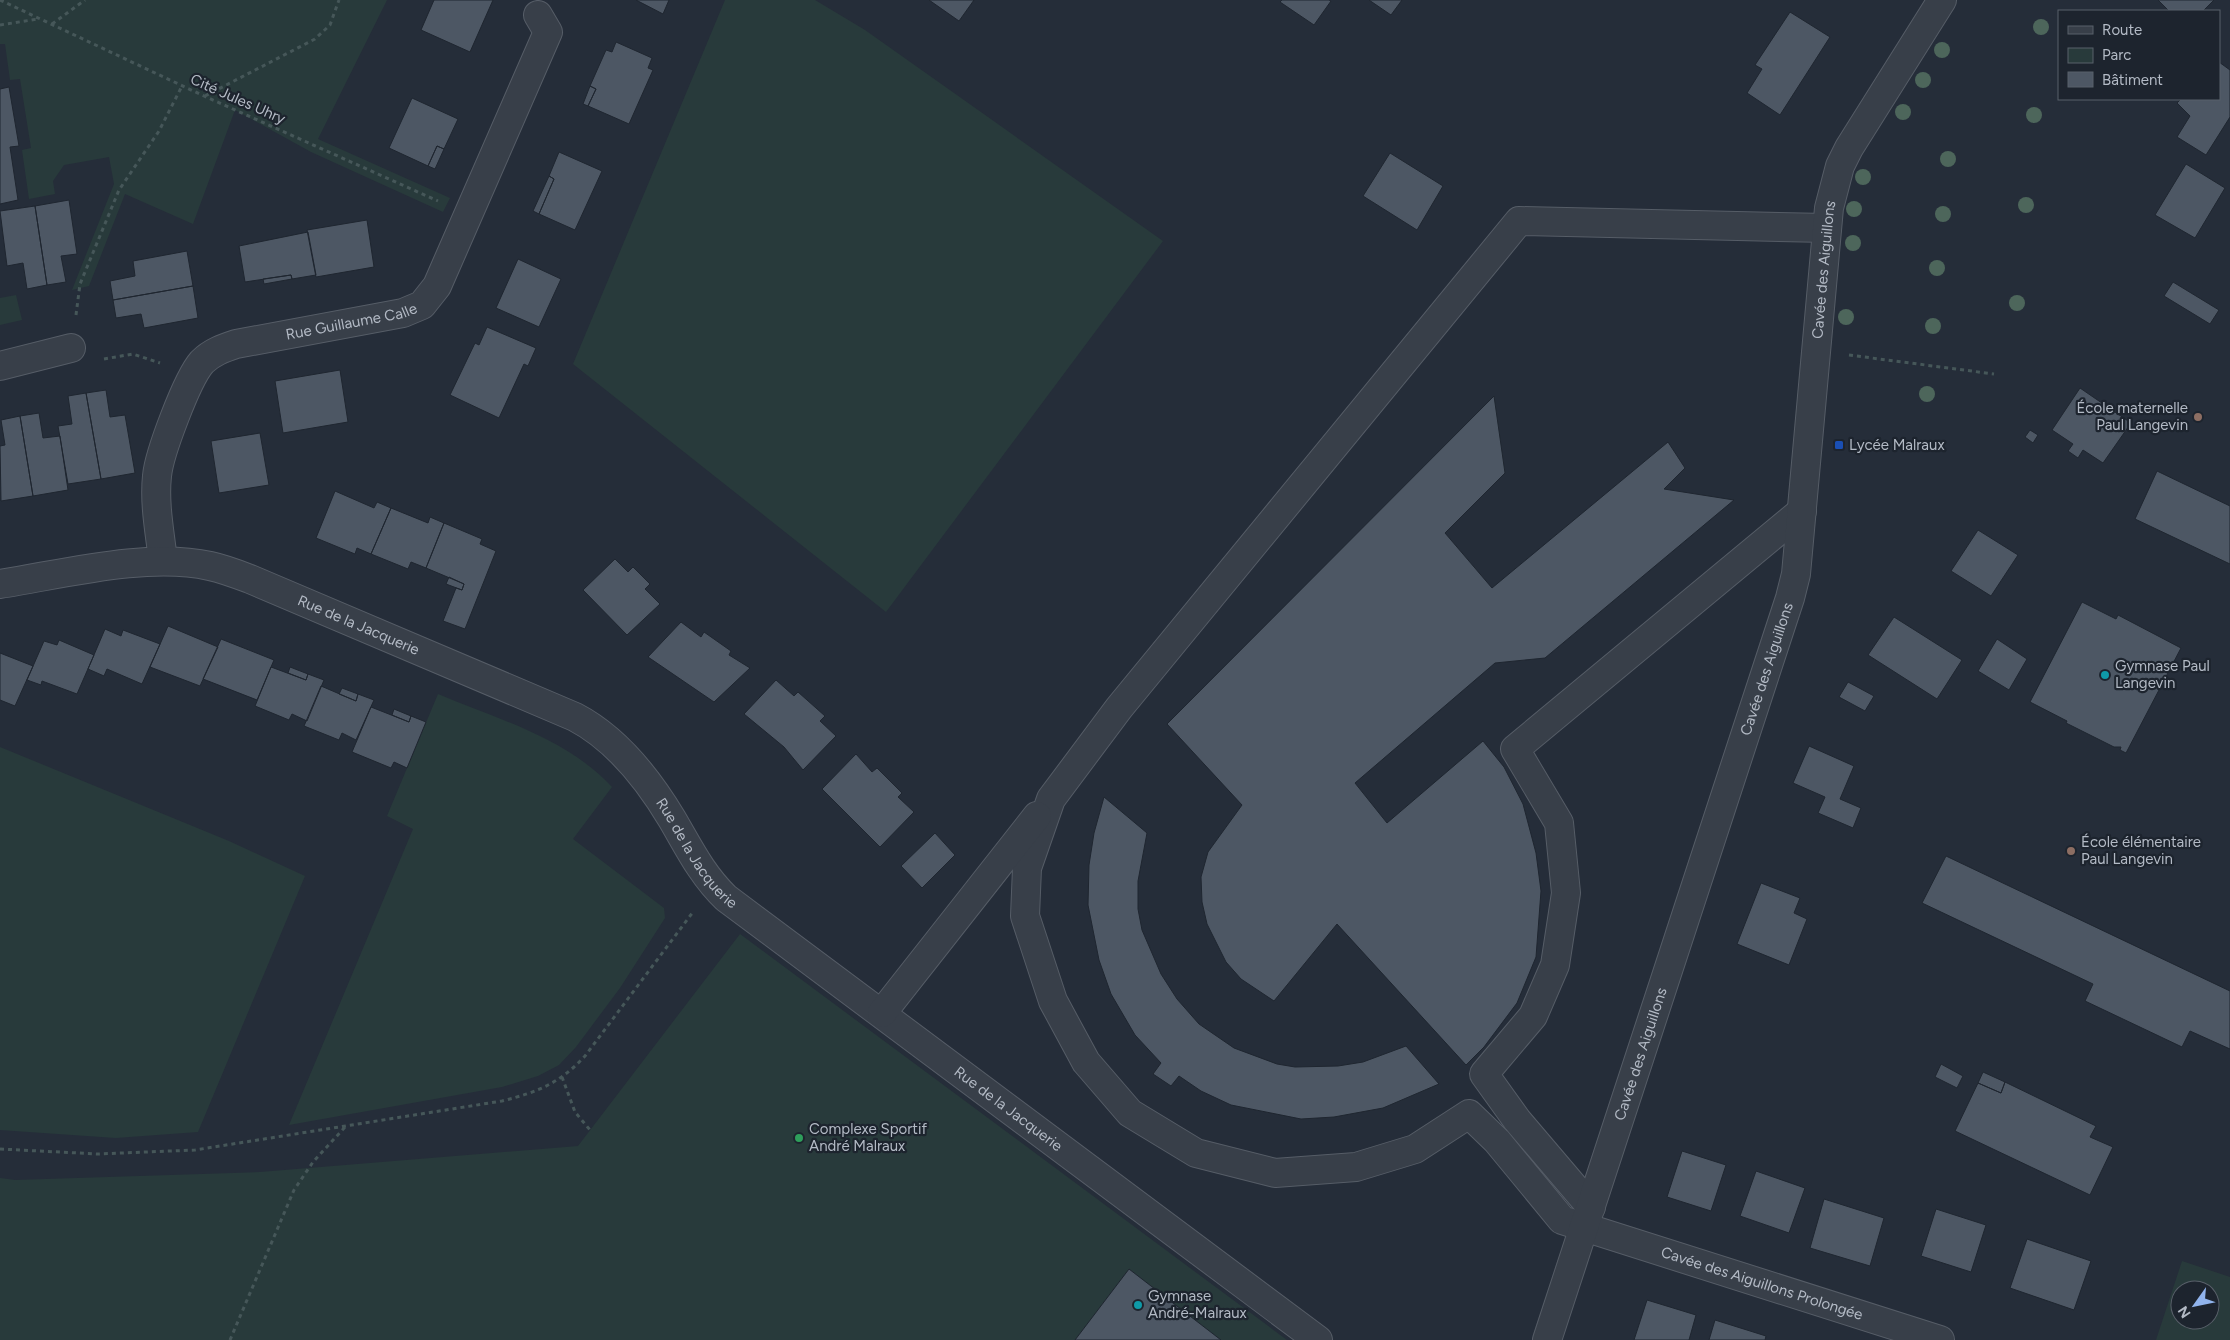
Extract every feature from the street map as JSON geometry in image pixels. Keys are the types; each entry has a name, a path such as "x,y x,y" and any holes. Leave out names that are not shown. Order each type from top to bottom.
{"street":[{"name":"Cavée des Aiguillons","path":"1547,1340 1783,623 1796,574 1833,188 1848,148 1942,0"},
{"name":"Rue Guillaume Calle","path":"163,561 157,507 157,476 160,460 194,375 209,356 221,349 236,344 403,313 422,305 437,286 548,32 538,15"},
{"path":"882,1013 1051,799 1119,708 1519,221 1828,228"},
{"path":"0,366 71,348"},
{"path":"1588,1217 1484,1074 1533,1016 1555,966 1566,893 1559,823 1515,749 1802,511"},
{"name":"Rue de la Jacquerie","path":"0,584 122,565 163,561 210,566 231,572 576,717 592,726 621,751 652,788 697,863 713,885 726,898 1318,1340"},
{"name":"Cavée des Aiguillons Prolongée","path":"1051,799 1027,868 1025,916 1053,1001 1086,1062 1130,1113 1196,1153 1275,1174 1356,1167 1415,1148 1469,1114 1497,1141 1562,1220 1588,1217 1940,1340"}],"path":[{"name":"Cité Jules Uhry","path":"0,0 182,86 468,214"},
{"path":"52,25 85,0"},
{"path":"204,96 314,39 330,25 339,0"},
{"path":"0,25 38,19"},
{"path":"182,86 159,131 119,190 80,284 71,348 101,360 133,354 194,375"},
{"path":"1849,355 1994,374"},
{"path":"0,1149 98,1154 195,1150 502,1101 530,1094 553,1084 585,1056 713,885"},
{"path":"562,1077 574,1112 590,1130"},
{"path":"230,1340 294,1190 313,1162 346,1126"}],"green space":[{"path":"0,0 387,0 318,139 450,198 443,212 311,152 235,110 193,224 125,194 89,286 72,290 114,184 109,157 64,165 53,181 55,194 29,199 22,150 31,148 20,79 10,80 5,44 0,44"},
{"path":"725,0 815,0 865,30 1163,241 886,612 573,364"},
{"path":"16,295 22,320 0,325 0,298"},
{"path":"438,694 507,721 553,743 574,755 612,787 573,839 664,908 665,918 620,988 576,1047 559,1065 538,1076 502,1087 289,1125 413,829 387,816"},
{"path":"0,747 229,841 305,876 198,1132 116,1138 0,1130"},
{"name":"Complexe Sportif André Malraux","path":"740,934 1287,1340 0,1340 0,1178 15,1180 260,1172 578,1146"},
{"path":"2182,1261 2230,1277 2230,1340 2156,1340 2170,1297 2170,1330 2220,1330 2220,1280 2176,1280"}],"building":[{"path":"434,0 493,0 470,52 421,30"},
{"path":"636,0 669,0 663,14"},
{"path":"929,0 974,0 959,21"},
{"path":"1282,0 1331,1 1314,25 1280,2"},
{"path":"1369,0 1402,0 1391,15"},
{"path":"2158,0 2214,0 2204,10 2168,10"},
{"path":"1790,12 1830,37 1780,115 1747,93 1762,69 1755,65"},
{"path":"616,42 652,58 648,68 653,70 629,124 588,106 596,89 590,86 606,50 612,52"},
{"path":"2220,63 2230,70 2230,117 2206,155 2177,137 2190,116 2177,103 2180,100 2220,100"},
{"path":"590,86 596,89 588,106 583,104"},
{"path":"9,87 19,146 10,147 18,200 0,204 0,89"},
{"path":"412,98 458,119 444,149 437,146 428,166 389,148"},
{"path":"437,146 444,149 435,169 428,166"},
{"path":"559,152 602,171 575,230 539,214 554,179 549,176"},
{"path":"1390,153 1443,186 1417,230 1363,196"},
{"path":"2186,164 2225,188 2195,238 2155,215"},
{"path":"549,176 554,179 539,214 533,211"},
{"path":"69,200 77,254 61,256 66,282 47,285 35,206"},
{"path":"35,206 47,285 27,289 23,263 7,266 0,211"},
{"path":"367,220 374,267 316,277 307,230"},
{"path":"308,232 316,275 292,279 291,275 245,282 239,246"},
{"path":"187,251 193,286 113,300 110,281 135,276 133,261"},
{"path":"518,259 561,279 539,327 496,308"},
{"path":"291,275 292,279 264,284 263,279"},
{"path":"2173,282 2219,310 2210,324 2164,296"},
{"path":"193,286 198,318 144,328 141,314 116,318 113,300"},
{"path":"487,327 536,348 528,366 524,364 499,418 450,395 475,343 479,345"},
{"path":"340,370 348,422 283,433 275,381"},
{"path":"2080,388 2131,423 2103,463 2083,450 2078,458 2068,451 2073,444 2052,430"},
{"path":"106,390 110,417 125,415 135,473 101,479 86,393"},
{"path":"86,393 101,479 68,484 58,426 72,424 68,396"},
{"path":"1494,396 1505,473 1445,533 1492,588 1668,442 1685,468 1664,489 1734,500 1545,658 1495,663 1355,783 1387,823 1483,741 1504,767 1523,804 1536,853 1541,891 1536,957 1517,1003 1484,1047 1466,1065 1337,924 1274,1001 1241,979 1226,962 1207,924 1202,902 1201,877 1208,852 1242,805 1167,724"},
{"path":"39,413 43,438 60,436 68,490 33,496 20,416"},
{"path":"20,416 33,496 1,501 0,446 5,445 1,420"},
{"path":"2030,430 2038,435 2033,443 2025,437"},
{"path":"260,433 269,485 219,493 211,441"},
{"path":"2157,471 2230,506 2230,564 2135,519"},
{"path":"335,491 374,508 377,502 391,508 371,554 357,548 355,554 316,538"},
{"path":"391,508 428,523 430,517 444,523 426,568 411,562 408,569 371,554"},
{"path":"444,523 482,539 480,544 496,551 465,629 443,621 456,588 462,590 464,584 426,568"},
{"path":"1978,530 2018,555 1991,596 1951,571"},
{"path":"615,559 628,572 633,567 650,584 645,589 660,604 627,635 583,590"},
{"path":"449,577 464,584 462,590 446,584"},
{"name":"Gymnase Paul Langevin","path":"2082,602 2116,619 2118,615 2181,648 2126,753 2120,750 2121,747 2114,747 2066,723 2067,721 2030,702"},
{"path":"1894,617 1962,660 1937,699 1868,655"},
{"path":"681,622 701,637 704,632 731,651 729,655 750,668 714,702 648,657"},
{"path":"168,626 218,647 200,686 150,667"},
{"path":"105,629 121,636 123,630 160,644 142,684 107,669 104,676 88,669"},
{"path":"221,639 274,660 257,700 203,679"},
{"path":"1997,639 2027,659 2009,690 1978,671"},
{"path":"59,640 94,655 77,694 42,681 41,685 27,680 44,641 57,645"},
{"path":"0,653 33,666 15,706 0,700"},
{"path":"271,667 306,680 308,674 324,680 307,721 292,714 289,720 255,706"},
{"path":"290,667 308,674 306,680 288,673"},
{"path":"776,680 794,696 798,692 825,716 820,721 836,736 803,770 784,747 744,714"},
{"path":"1848,682 1874,696 1865,711 1839,697"},
{"path":"321,686 356,701 358,694 374,700 356,740 342,733 339,740 304,726"},
{"path":"342,688 358,694 356,701 339,694"},
{"path":"371,707 409,722 411,716 426,722 407,768 394,762 391,768 352,752"},
{"path":"394,709 411,716 409,722 392,715"},
{"path":"1809,746 1854,766 1840,799 1861,808 1853,828 1818,813 1825,797 1793,783"},
{"path":"856,754 872,772 877,768 902,793 898,797 914,812 880,847 822,789"},
{"path":"1104,797 1147,833 1138,881 1138,909 1142,930 1161,974 1177,999 1199,1024 1234,1048 1277,1064 1295,1067 1338,1066 1363,1062 1406,1046 1439,1084 1383,1108 1334,1117 1301,1119 1231,1105 1201,1091 1179,1076 1171,1086 1153,1074 1161,1063 1135,1035 1111,994 1099,960 1088,905 1089,865 1094,833"},
{"path":"935,833 955,855 922,888 901,866"},
{"path":"1946,856 2230,991 2230,1049 2190,1031 2182,1047 2085,1001 2093,984 1922,903"},
{"path":"1761,883 1800,898 1794,913 1807,919 1789,965 1737,944"},
{"path":"1941,1064 1963,1076 1957,1088 1935,1077"},
{"path":"1983,1072 2005,1082 2001,1093 1978,1083"},
{"path":"2005,1082 2096,1126 2090,1137 2113,1147 2090,1195 1955,1131 1978,1083 2001,1093"},
{"path":"1682,1151 1726,1165 1711,1211 1667,1197"},
{"path":"1756,1171 1805,1188 1789,1233 1740,1216"},
{"path":"1824,1199 1884,1218 1870,1266 1810,1248"},
{"path":"1936,1209 1986,1225 1971,1272 1921,1256"},
{"path":"2027,1239 2091,1261 2074,1310 2010,1288"},
{"name":"Gymnase André-Malraux","path":"1129,1269 1221,1340 1075,1340"},
{"path":"1647,1300 1696,1315 1689,1340 1634,1340"},
{"path":"1715,1320 1766,1336 1765,1340 1709,1340"}],"place":[{"name":"École maternelle Paul Langevin","path":"2198,417"},
{"name":"Lycée Malraux","path":"1839,445"},
{"name":"Gymnase Paul Langevin","path":"2105,675"},
{"name":"École élémentaire Paul Langevin","path":"2071,851"},
{"name":"Complexe Sportif André Malraux","path":"799,1138"},
{"name":"Gymnase André-Malraux","path":"1138,1305"}]}
